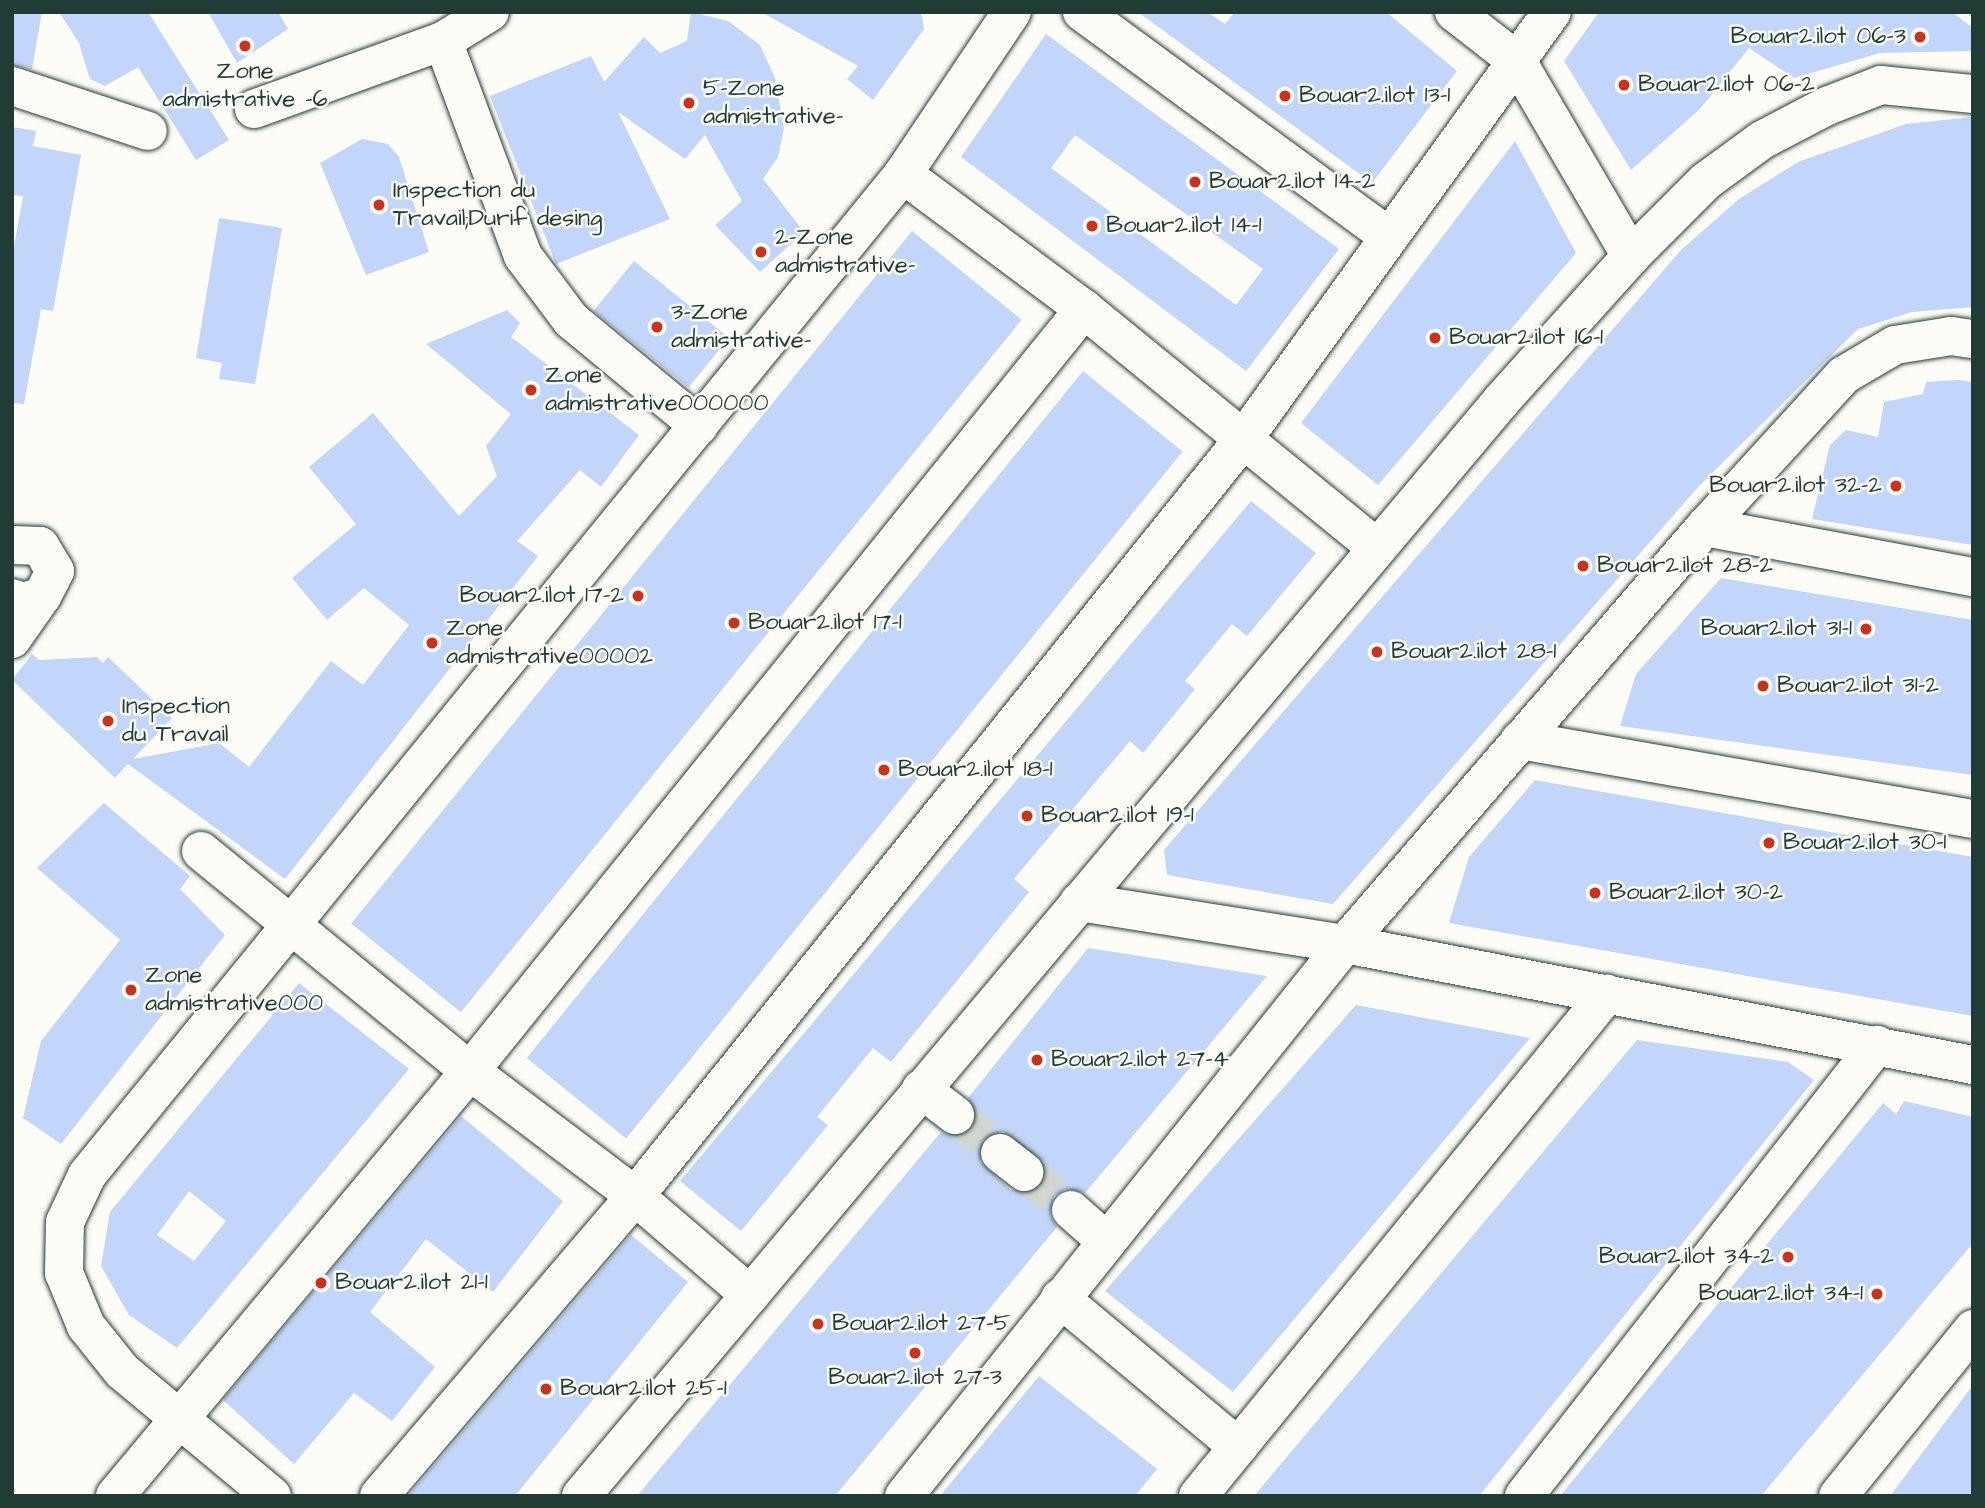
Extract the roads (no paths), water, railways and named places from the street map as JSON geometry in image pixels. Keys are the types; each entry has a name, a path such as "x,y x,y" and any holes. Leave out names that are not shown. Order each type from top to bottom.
{"street":[{"path":"254,109 443,41 491,12"},
{"path":"272,1496 175,1419 122,1371 86,1326 64,1273 65,1222 87,1175 903,174 1012,12"},
{"path":"1082,12 1387,235"},
{"path":"1454,12 1517,61 1631,256"},
{"path":"379,1496 635,1196 1245,437 1387,235 1552,12"},
{"path":"443,41 523,256 571,320 699,426"},
{"path":"580,1496 1377,548 1631,256 1706,181 1762,140 1827,106 1881,85 1973,94"},
{"path":"12,86 148,131"},
{"path":"903,174 1084,309 1245,437 1377,548"},
{"path":"115,1496 175,1419 470,1071 1084,309"},
{"path":"904,1496 1345,944 1705,527 1844,375 1895,345 1951,336 1973,339"},
{"path":"1705,527 1973,577"},
{"path":"12,545 31,543 48,552 54,580 27,597 12,639"},
{"path":"1520,740 1973,819"},
{"path":"201,851 288,927 470,1071 635,1196 750,1295"},
{"path":"1079,902 1345,944 1973,1065"},
{"path":"1198,1496 1607,994"},
{"path":"1524,1496 1877,1045"},
{"path":"921,1089 955,1115"},
{"path":"1071,1210 1106,1241"},
{"path":"1060,1298 1238,1447"},
{"path":"1838,1496 1967,1349"}],"tunnel":[{"path":"955,1115 1000,1153"},
{"path":"1024,1172 1071,1210"}],"place":[{"name":"Bouar2.ilot 06-3","path":"1920,37"},
{"name":"Zone admistrative -6","path":"245,46"},
{"name":"Bouar2.ilot 06-2","path":"1624,85"},
{"name":"Bouar2.ilot 13-1","path":"1285,96"},
{"name":"5-Zone admistrative-","path":"689,103"},
{"name":"Bouar2.ilot 14-2","path":"1195,182"},
{"name":"Inspection du Travail;Durif desing","path":"379,205"},
{"name":"Bouar2.ilot 14-1","path":"1092,226"},
{"name":"2-Zone admistrative-","path":"761,252"},
{"name":"3-Zone admistrative-","path":"657,327"},
{"name":"Bouar2.ilot 16-1","path":"1435,338"},
{"name":"Zone admistrative000000","path":"531,390"},
{"name":"Bouar2.ilot 32-2","path":"1896,486"},
{"name":"Bouar2.ilot 28-2","path":"1583,566"},
{"name":"Bouar2.ilot 17-2","path":"638,596"},
{"name":"Bouar2.ilot 17-1","path":"734,623"},
{"name":"Bouar2.ilot 31-1","path":"1866,629"},
{"name":"Zone admistrative00002","path":"432,643"},
{"name":"Bouar2.ilot 28-1","path":"1377,652"},
{"name":"Bouar2.ilot 31-2","path":"1763,686"},
{"name":"Inspection du Travail","path":"108,721"},
{"name":"Bouar2.ilot 18-1","path":"884,770"},
{"name":"Bouar2.ilot 19-1","path":"1027,816"},
{"name":"Bouar2.ilot 30-1","path":"1769,843"},
{"name":"Bouar2.ilot 30-2","path":"1595,893"},
{"name":"Zone admistrative000","path":"131,990"},
{"name":"Bouar2.ilot 27-4","path":"1037,1060"},
{"name":"Bouar2.ilot 34-2","path":"1788,1257"},
{"name":"Bouar2.ilot 21-1","path":"321,1283"},
{"name":"Bouar2.ilot 34-1","path":"1877,1294"},
{"name":"Bouar2.ilot 27-5","path":"818,1324"},
{"name":"Bouar2.ilot 27-3","path":"915,1353"},
{"name":"Bouar2.ilot 25-1","path":"546,1389"}]}
